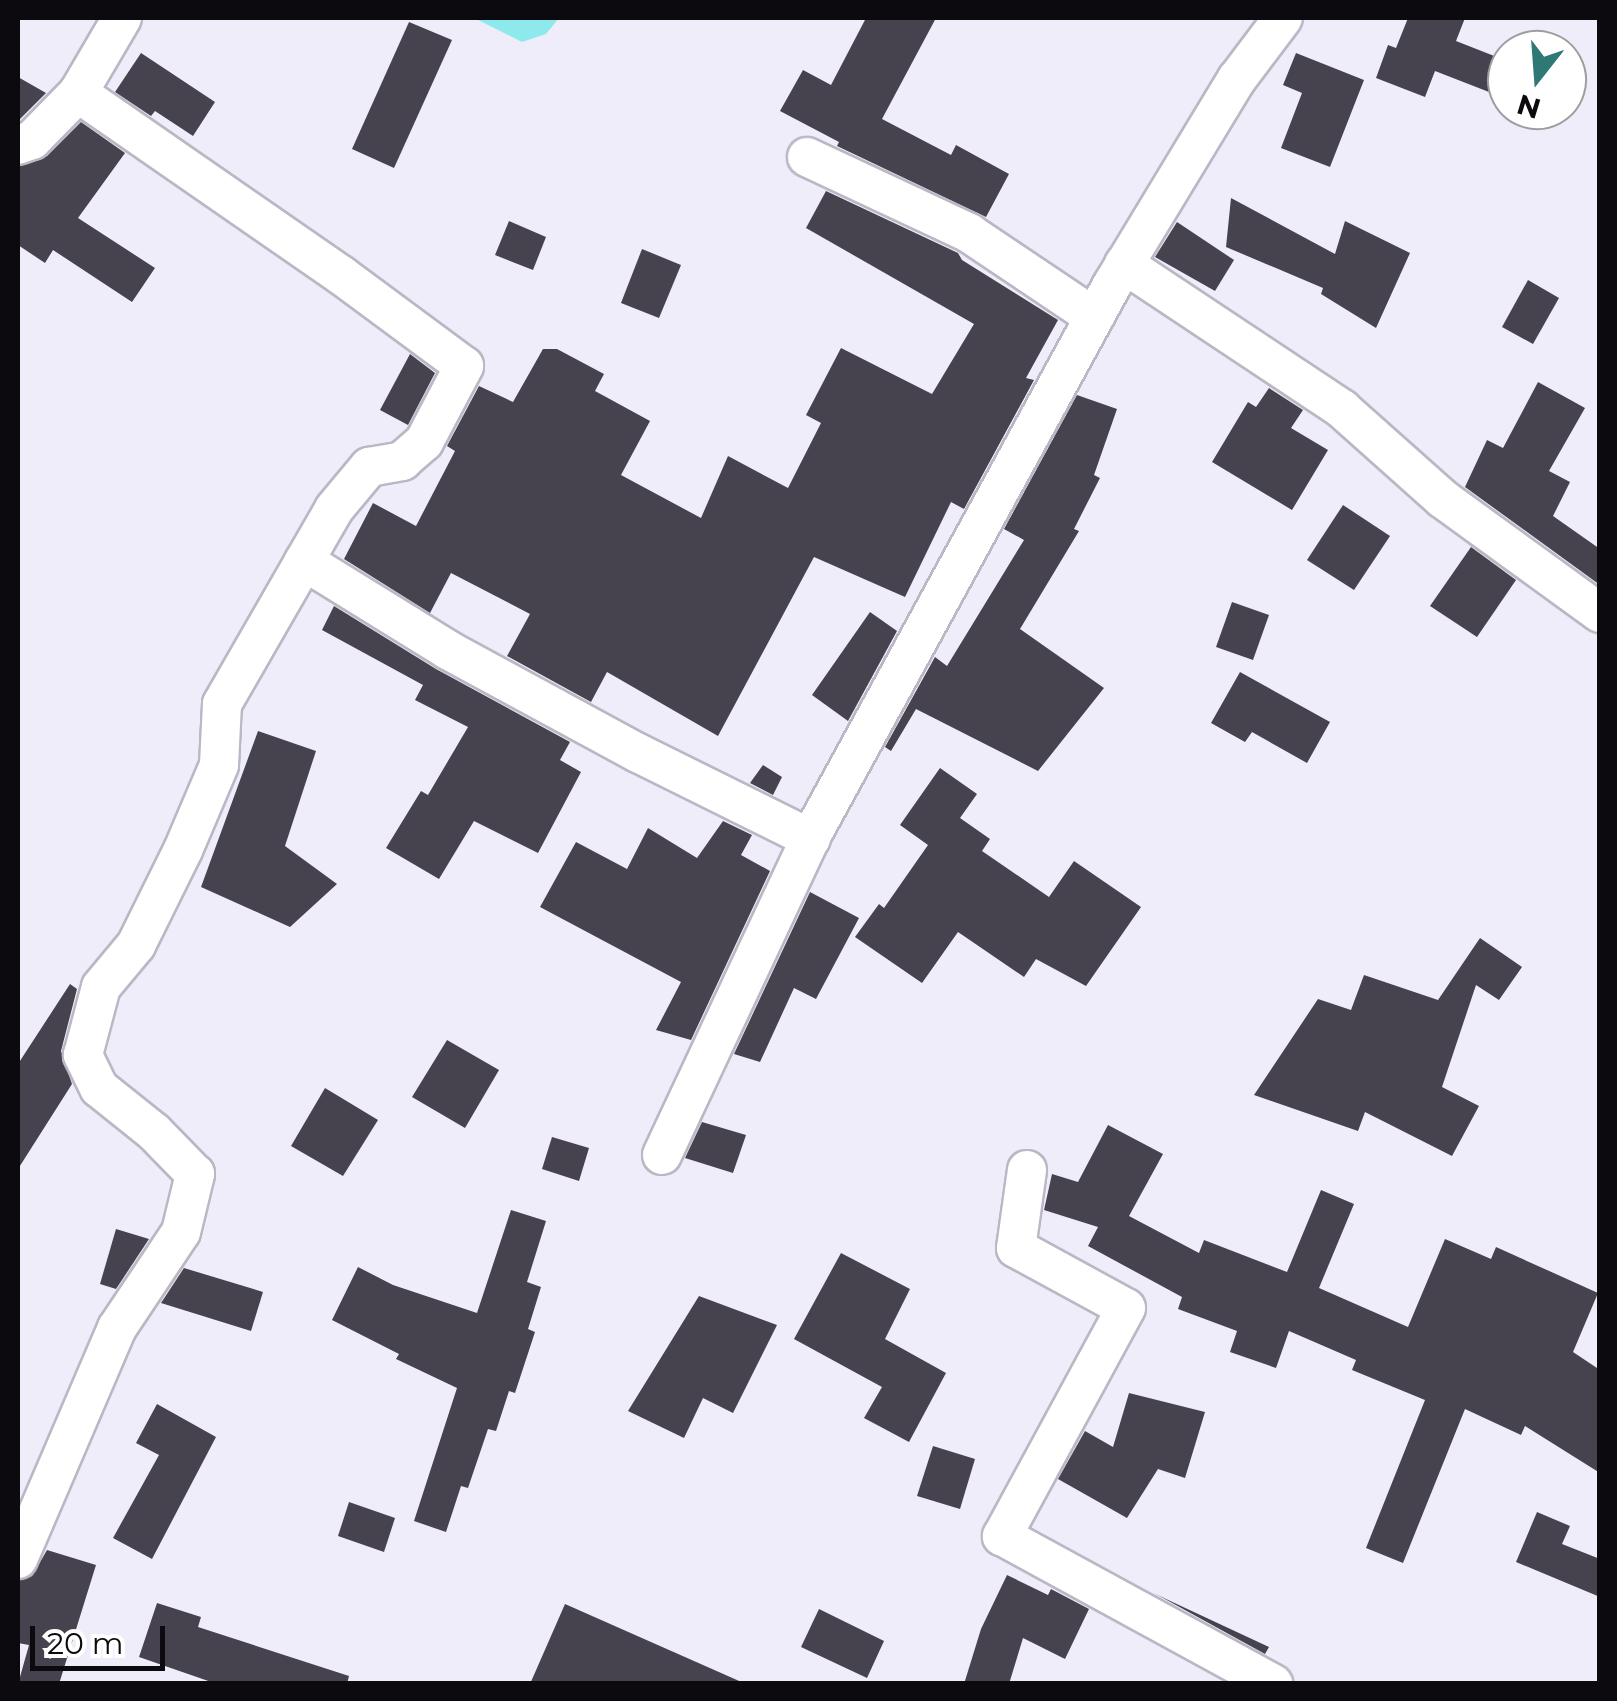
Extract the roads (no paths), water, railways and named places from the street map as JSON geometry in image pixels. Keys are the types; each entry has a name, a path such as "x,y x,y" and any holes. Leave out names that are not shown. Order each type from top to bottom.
{"street":[{"path":"18,145 32,140 78,93 122,18"},
{"path":"662,1155 811,838 1094,317 1237,79 1283,18"},
{"path":"18,1559 117,1328 182,1232 195,1174 154,1132 99,1088 84,1055 101,987 136,945 183,850 219,765 222,704 334,508 369,466 402,461 424,442 464,366 341,274 78,93"},
{"path":"807,157 969,233 1094,317"},
{"path":"1124,264 1342,409 1444,499 1600,614"},
{"path":"304,561 448,650 638,754 811,838"},
{"path":"1027,1170 1016,1248 1126,1308 1002,1536 1273,1684"}],"water":[{"path":"474,18 559,18 546,34 522,42"}]}
